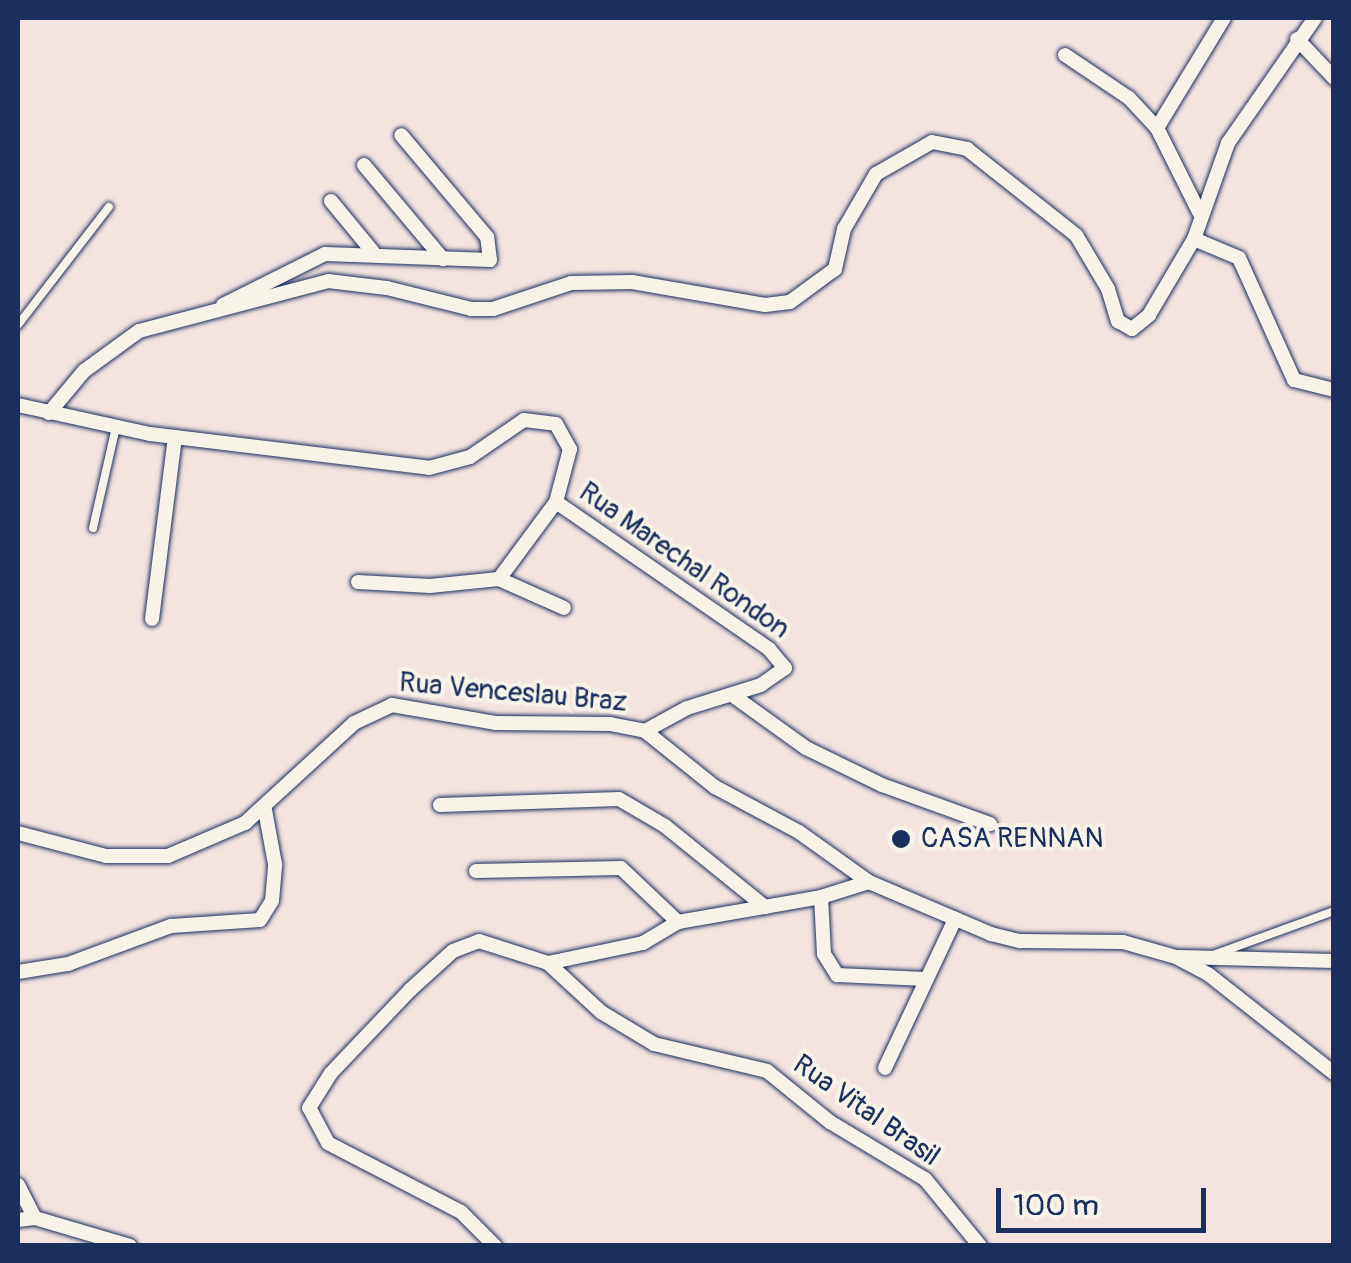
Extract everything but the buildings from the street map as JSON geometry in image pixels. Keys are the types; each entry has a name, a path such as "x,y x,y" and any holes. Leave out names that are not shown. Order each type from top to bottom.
{"street":[{"path":"1157,128 1224,18"},
{"path":"49,413 84,371 139,331 328,281 387,288 471,309 494,309 571,282 632,282 765,304 790,302 835,269 844,229 876,174 932,142 966,149 1076,235 1125,328 1150,315 1194,239 1200,212 1228,143 1315,18"},
{"path":"1297,40 1334,78"},
{"path":"1065,56 1129,98 1157,128 1200,212"},
{"path":"214,310 290,267 326,254 373,252 487,262 493,251 401,134"},
{"path":"364,165 443,259"},
{"path":"331,201 373,252"},
{"path":"1194,239 1239,258 1294,380 1334,390"},
{"name":"Rua Marechal Rondon","path":"18,405 174,438 429,468 470,457 524,420 541,420 567,434 570,449 556,502 782,660 779,676 735,697 687,708 645,730"},
{"path":"152,620 174,438"},
{"path":"499,579 556,502"},
{"path":"358,582 430,586 499,579 564,608"},
{"path":"735,697 806,748 882,785 990,824"},
{"name":"Rua Venceslau Braz","path":"18,833 106,856 151,859 215,838 264,810 354,723 392,705 496,723 645,730 715,787 799,832 869,882 1006,940 1123,942 1176,957 1208,974 1334,1073"},
{"path":"440,805 619,799 665,826 765,907"},
{"path":"18,972 68,964 171,926 260,920 272,900 276,864 264,810"},
{"path":"476,871 621,868 678,922"},
{"path":"548,963 632,947 678,922 820,898 869,882"},
{"path":"728,914 732,883"},
{"path":"820,898 824,954 837,976 925,979"},
{"path":"886,1068 955,919"},
{"name":"Rua Vital Brasil","path":"495,1246 460,1212 328,1142 309,1108 350,1052 453,951 495,942 548,963 635,1035 675,1052 767,1071 830,1122 925,1180 980,1246"},
{"name":"Rua Venceslau Braz","path":"1176,957 1216,954 1334,961"},
{"path":"18,1186 34,1218"},
{"path":"18,1220 34,1218 130,1246"}],"lane":[{"path":"18,325 109,207"},
{"path":"93,528 116,427"},
{"name":"Rua Venceslau Braz","path":"1216,954 1334,911"}],"place":[{"name":"CASA RENNAN","path":"901,839"}]}
